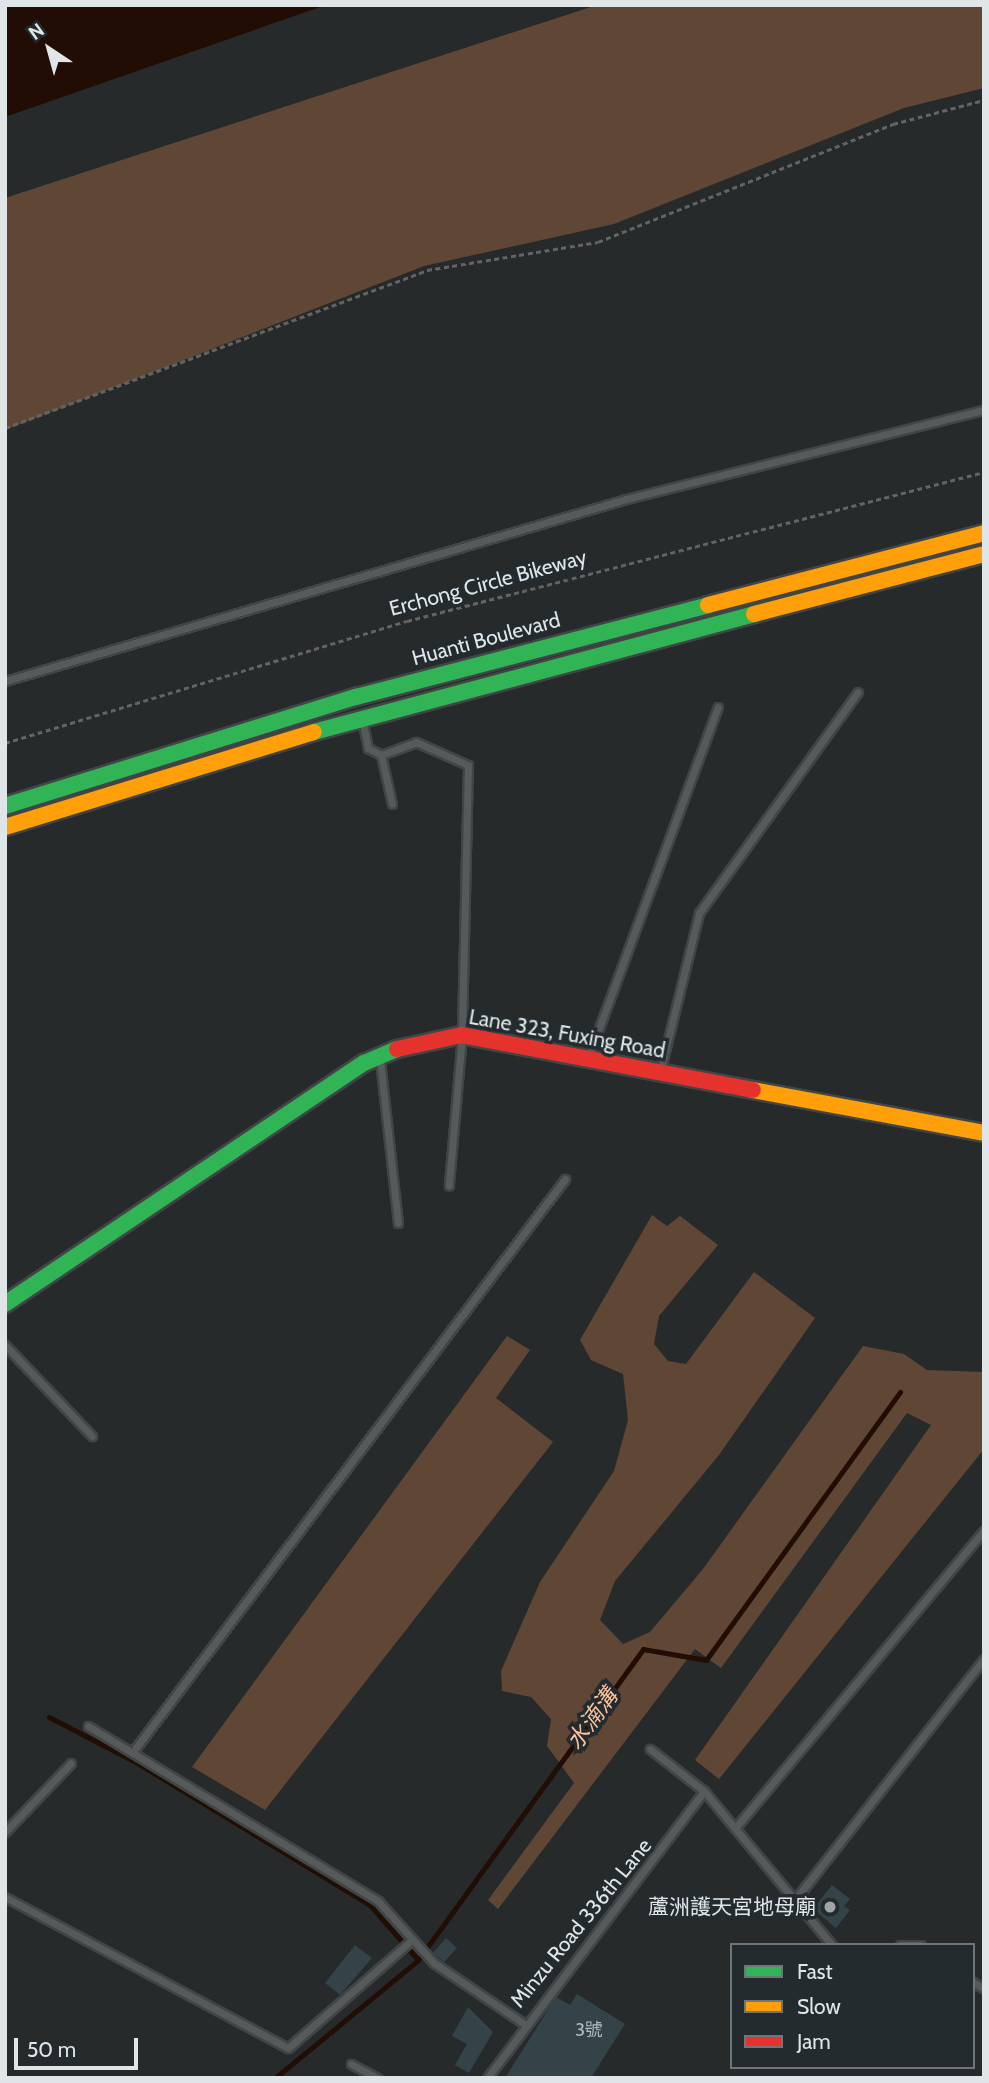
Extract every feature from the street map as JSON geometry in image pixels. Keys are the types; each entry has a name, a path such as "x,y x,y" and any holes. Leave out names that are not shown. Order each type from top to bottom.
{"street":[{"name":"Huanti Boulevard","path":"5,806 369,693 984,533"},
{"name":"Huanti Boulevard","path":"5,827 362,717 984,554"},
{"name":"Lane 323, Fuxing Road","path":"5,1304 379,1055 420,1039 462,1035 984,1133"}],"lane":[{"path":"5,681 626,499 984,410"},
{"path":"660,1072 699,913 858,692"},
{"path":"588,1059 718,707"},
{"path":"362,717 368,748 380,755 392,804"},
{"path":"380,755 416,742 468,765 462,1035 449,1185"},
{"path":"379,1055 398,1223"},
{"path":"135,1749 565,1179"},
{"path":"5,1345 92,1436"},
{"path":"736,1827 984,1530"},
{"path":"794,1901 984,1659"},
{"path":"88,1726 135,1749 378,1901 434,1964 523,2022"},
{"path":"650,1749 704,1791 830,1943"},
{"path":"5,1832 71,1763"},
{"name":"Minzu Road 336th Lane","path":"487,2078 523,2022 704,1791"},
{"path":"5,1897 288,2048 412,1940"},
{"path":"351,2064 377,2078"}],"path":[{"path":"5,428 426,270 598,242 894,124 984,100"},
{"name":"Erchong Circle Bikeway","path":"5,743 407,621 984,472"}],"shaded area":[{"path":"5,5 326,5 5,117"},
{"path":"597,5 984,5 984,88 904,108 614,224 424,266 5,430 5,198"},
{"path":"652,1215 667,1226 680,1216 718,1245 659,1316 654,1344 668,1361 686,1364 754,1272 815,1318 719,1455 615,1581 600,1620 623,1644 650,1632 703,1569 863,1346 904,1354 927,1370 984,1372 984,1449 719,1779 695,1760 931,1425 907,1413 721,1668 695,1649 498,1909 488,1900 574,1783 547,1746 551,1719 531,1697 502,1691 501,1671 540,1582 614,1471 628,1420 623,1374 591,1360 580,1340"},
{"path":"507,1336 530,1350 496,1398 553,1442 265,1810 192,1767"}],"building":[{"name":"蘆洲護天宮地母廟","path":"832,1885 850,1899 844,1906 850,1910 836,1928 813,1909"},
{"path":"446,1938 457,1948 444,1962 433,1953"},
{"path":"355,1945 372,1958 340,1995 325,1983"},
{"path":"577,1994 625,2024 591,2078 505,2078 556,1997 570,2005"},
{"path":"468,2007 493,2032 469,2073 455,2065 467,2044 452,2036"}],"waterway":[{"name":"水湳溝","path":"275,2078 418,1960 643,1649 706,1660 900,1392"},
{"path":"49,1717 134,1761 370,1905 418,1960"}],"traffic: fast":[{"path":"5,806 356,697 708,605"},
{"path":"314,732 754,614"},
{"path":"5,1304 364,1063 397,1049"}],"traffic: slow":[{"path":"708,605 984,533"},
{"path":"754,614 984,554"},
{"path":"5,827 314,732"},
{"path":"753,1090 984,1133"}],"traffic: jam":[{"path":"397,1049 462,1035 753,1090"}],"place":[{"name":"蘆洲護天宮地母廟","path":"830,1907"}]}
